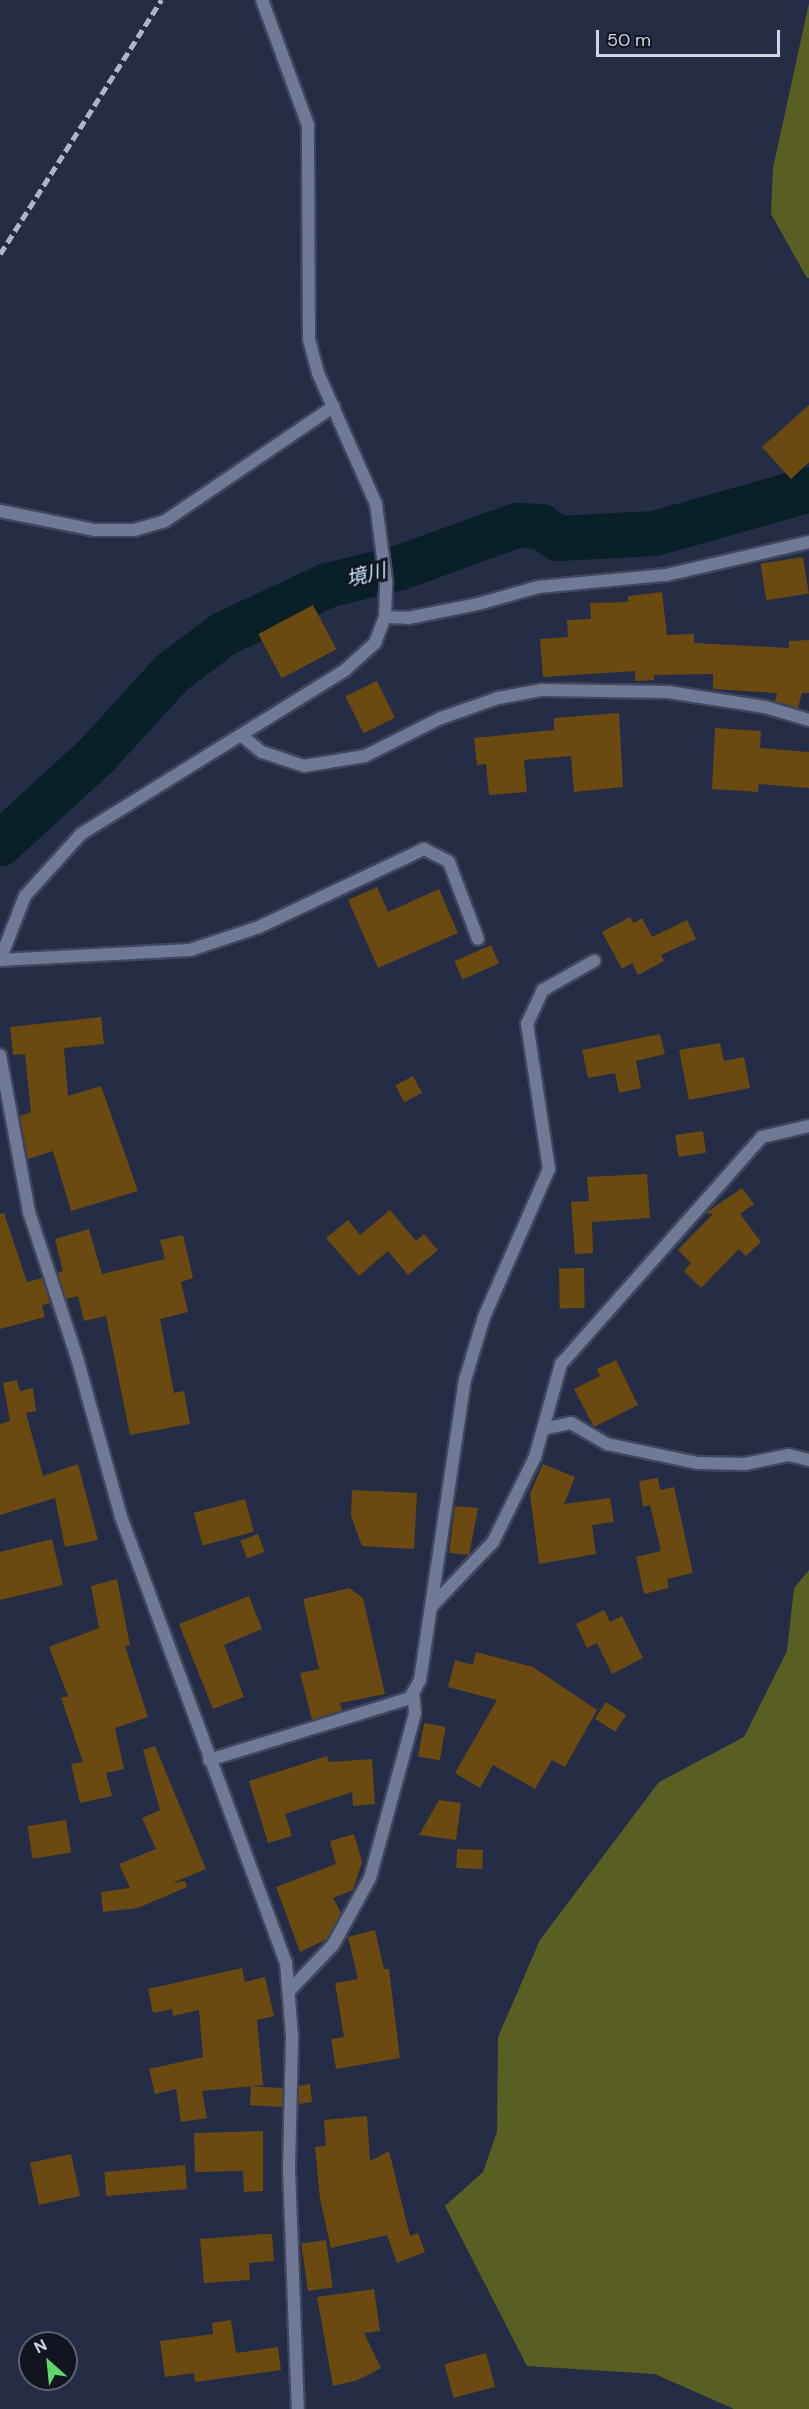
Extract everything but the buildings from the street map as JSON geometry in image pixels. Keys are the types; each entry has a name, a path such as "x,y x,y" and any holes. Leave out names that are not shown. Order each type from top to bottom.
{"street":[{"path":"262,0 308,125 309,340 318,373 372,493 380,525 386,581 385,617 375,643 345,670 242,736 158,783 81,834 25,896 0,960 190,950 259,927 424,849 448,862 478,939"},
{"path":"0,511 94,530 134,530 165,521 334,406"},
{"path":"385,617 408,618 478,604 538,587 666,575 809,542"},
{"path":"242,736 262,753 304,766 365,756 441,718 498,698 542,690 668,692 765,707 809,720"},
{"path":"209,1760 394,1703 413,1692 420,1680 465,1380 484,1317 549,1169 528,1024 543,990 594,961"},
{"path":"0,1055 29,1212 77,1358 121,1516 209,1760 286,1962 292,2037 289,2169 298,2409"},
{"path":"431,1607 493,1542 535,1457 561,1364 762,1137 809,1126"},
{"path":"543,1430 571,1423 607,1444 698,1463 745,1464 789,1455 809,1460"},
{"path":"289,1991 333,1945 370,1878 415,1713 413,1692"}],"green space":[{"path":"809,3 809,278 807,278 771,214 773,168"},
{"path":"809,1570 809,2409 734,2409 655,2374 527,2366 445,2206 483,2172 497,2132 498,2037 540,1940 659,1782 744,1737 787,1651 794,1588"}],"waterway":[{"name":"境川","path":"0,843 97,754 172,672 224,633 327,585 400,567 516,525 540,526 558,538 654,533 809,489"}],"railway":[{"path":"0,254 161,0"}]}
